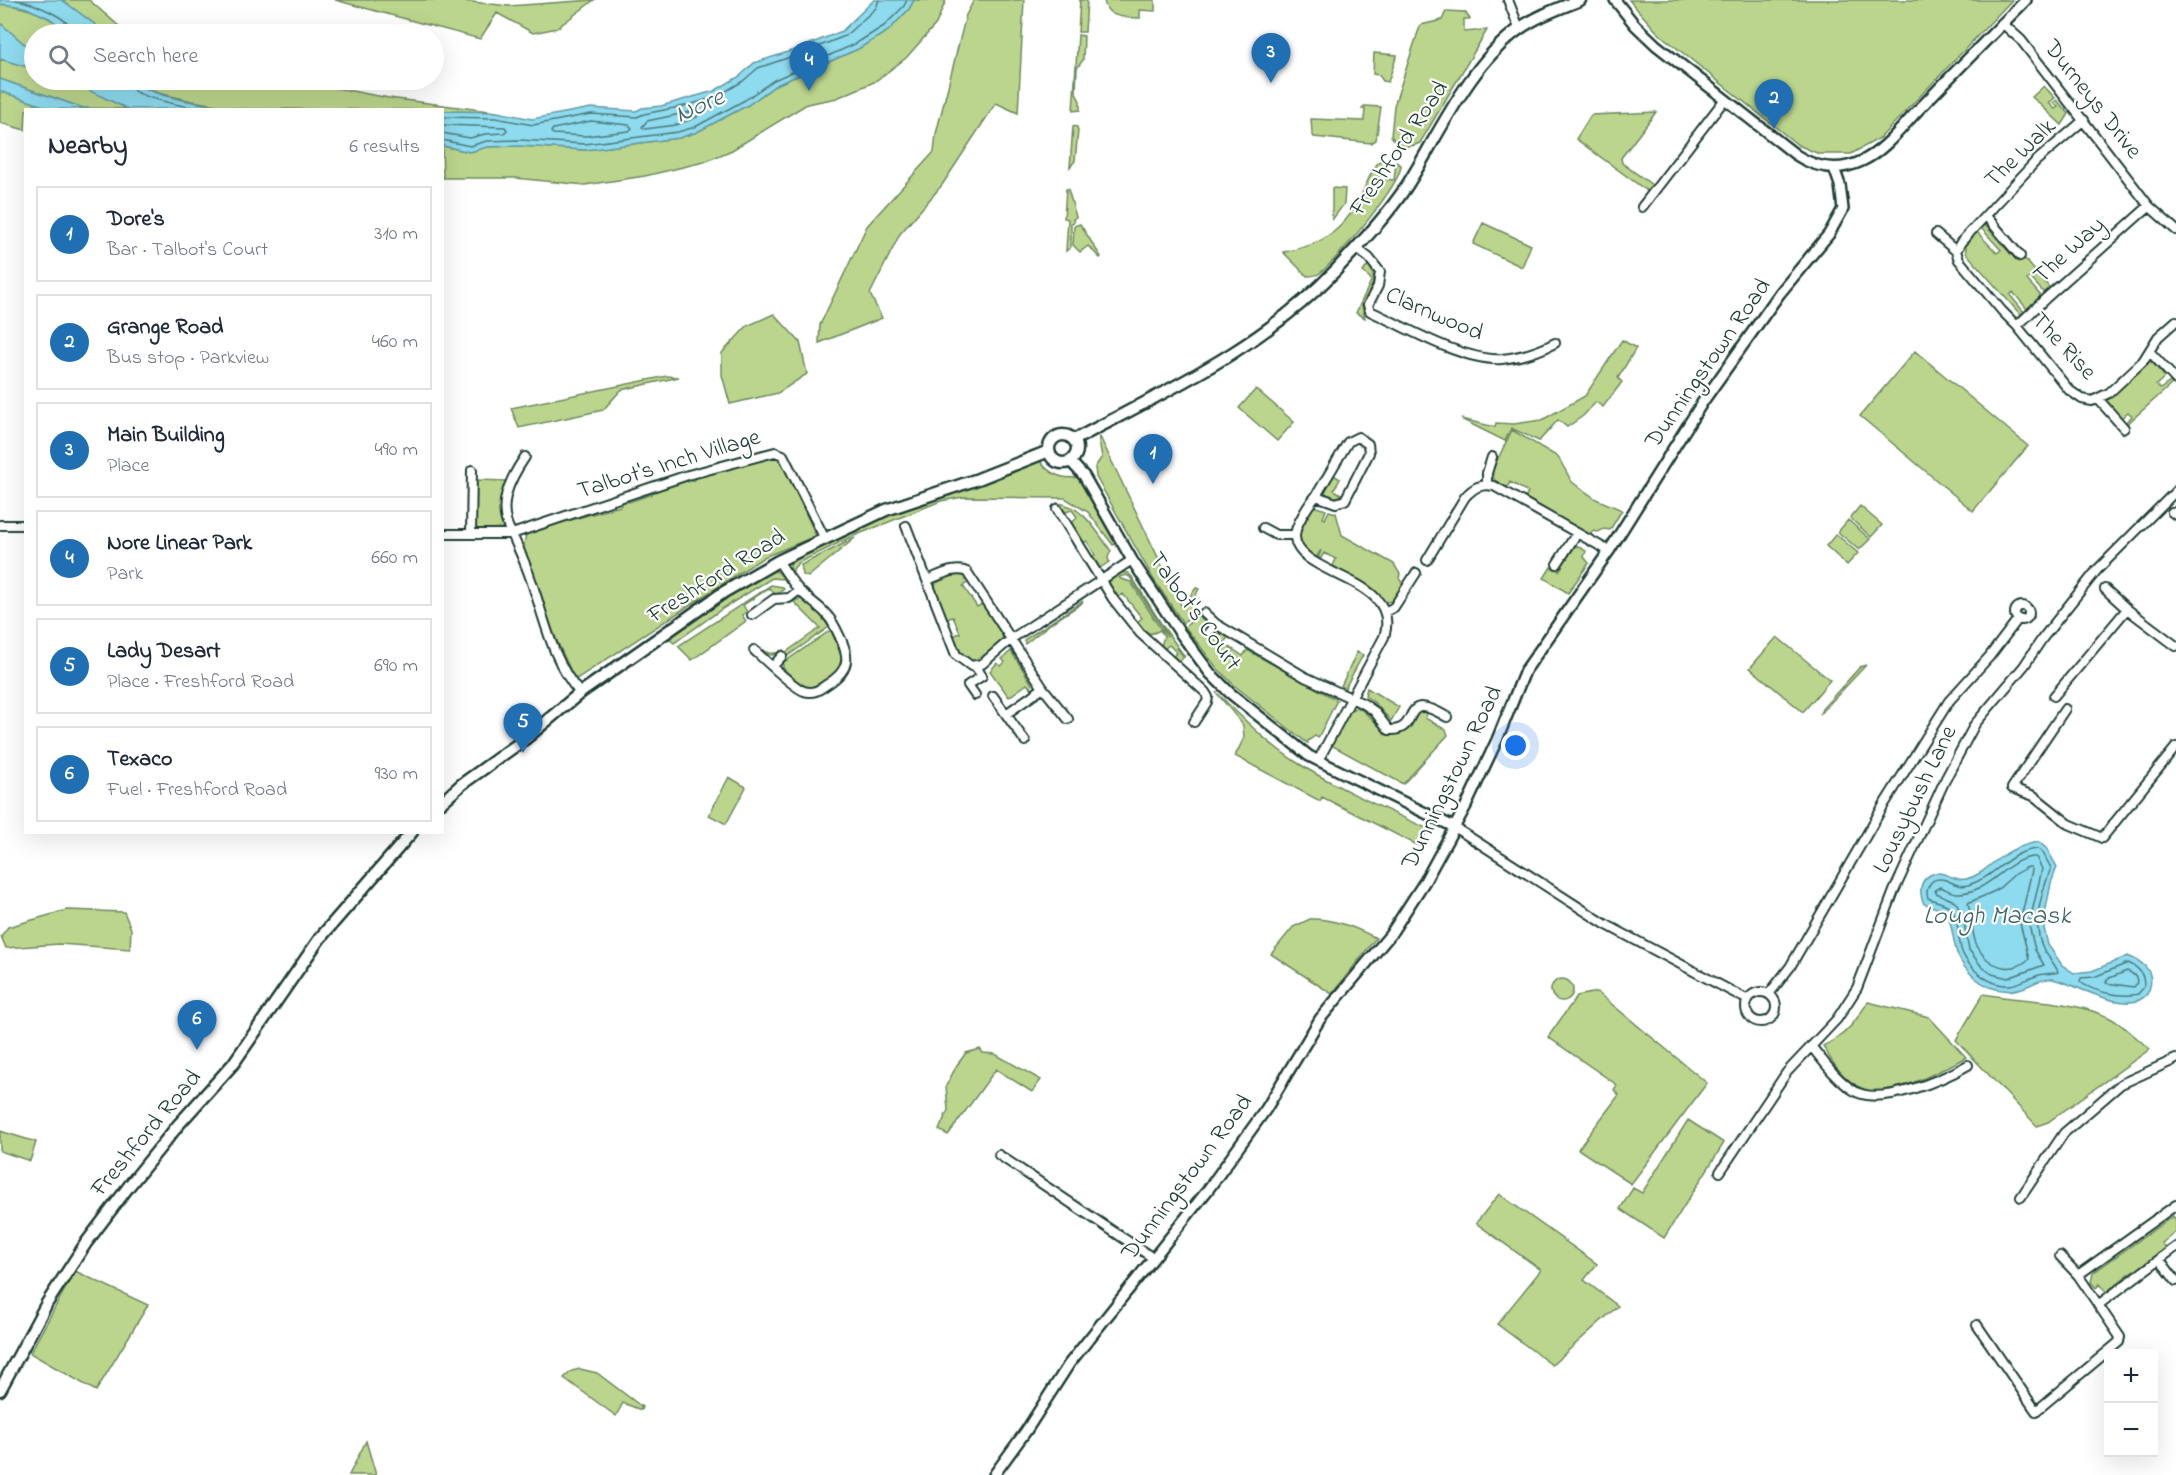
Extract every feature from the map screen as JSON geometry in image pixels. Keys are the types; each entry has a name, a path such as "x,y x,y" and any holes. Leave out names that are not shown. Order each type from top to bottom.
{"main road":[{"name":"Freshford Road","path":"444,800 462,784 525,739 580,693 724,592 778,561 824,537 896,506 978,479 1049,451 1051,441 1059,435 1066,435 1074,440 1164,393 1243,347 1291,311 1334,272 1380,221 1406,187 1449,115 1497,47 1519,28 1547,13 1580,0"},
{"path":"1049,451 1057,462 1070,461 1076,453 1074,440"},
{"name":"Freshford Road","path":"0,1390 47,1304 86,1243 179,1124 233,1064 320,938 410,834"}],"street":[{"path":"1508,0 1519,28"},
{"path":"1615,0 1635,25 1656,45 1808,163 1834,168 1862,161 1892,140 2025,0"},
{"name":"Durneys Drive","path":"2002,23 2021,40 2148,204 2175,228"},
{"path":"1642,207 1725,99"},
{"name":"The Walk","path":"1956,251 2014,182 2084,120"},
{"name":"Dunningstown Road","path":"994,1475 1026,1431 1069,1364 1207,1191 1266,1109 1320,1019 1390,935 1425,881 1497,740 1525,671 1609,551 1702,403 1780,293 1834,225 1843,209 1840,185 1834,168"},
{"name":"The Way","path":"2017,326 2148,204"},
{"name":"The Walk","path":"1986,216 2020,256"},
{"name":"The Rise","path":"1936,234 1956,251 1959,260 2069,390 2082,399 2099,400"},
{"name":"Clarnwood","path":"1356,248 1369,258 1380,272 1378,286 1368,305 1370,311 1455,350 1478,357 1500,359 1535,353 1555,343"},
{"path":"2124,428 2099,400 2143,361 2158,338 2176,321"},
{"path":"2150,351 2176,380"},
{"path":"1316,496 1335,503 1345,500 1369,453 1368,444 1358,437 1348,442 1316,496 1306,507 1294,535 1297,544 1309,559 1376,598 1385,612 1387,629 1318,761"},
{"name":"Talbot's Inch Village","path":"444,534 512,534 688,475 775,452 783,455 824,537"},
{"path":"525,457 510,481 504,504 505,518 530,575 548,633 568,680 580,693"},
{"path":"1487,484 1487,473 1492,457"},
{"name":"Talbot's Court","path":"1070,461 1084,476 1132,560 1178,630 1210,673 1230,693 1270,727 1318,761 1454,827"},
{"path":"471,534 472,470"},
{"path":"1427,560 1465,497 1472,489 1487,484 1609,551"},
{"name":"Lousybush Lane","path":"1720,1172 1787,1072 1837,1019 1857,988 1894,891 1946,778 1975,724 2024,666 2042,639 2097,570 2176,491"},
{"path":"1057,509 1100,580 1140,633 1205,692 1208,697 1207,702 1194,722"},
{"path":"0,525 24,525"},
{"path":"906,526 956,655 967,664 975,666 982,664 1011,639 1132,560"},
{"path":"1263,528 1276,535 1294,535"},
{"path":"1557,564 1576,533"},
{"path":"754,650 798,688 808,692 818,690 838,678 845,670 846,660 835,626 821,607 799,591 778,561"},
{"path":"927,580 955,570 960,569 967,572 1043,688 1068,719"},
{"path":"1385,612 1394,607 1411,576"},
{"path":"2105,589 2127,609 2176,646"},
{"path":"752,615 774,599 789,598 799,591"},
{"path":"2054,696 2127,609"},
{"name":"Talbot's Court","path":"1204,613 1216,624 1305,677 1374,711 1389,730 1401,729 1412,712 1422,706 1429,706 1448,717"},
{"path":"1770,994 1790,967 1885,803 1949,701 1989,657 2018,619"},
{"name":"Talbot's Court","path":"1210,631 1216,624"},
{"path":"773,666 782,656"},
{"path":"975,666 982,675 968,685 975,695"},
{"path":"1006,714 1043,688"},
{"path":"993,696 1025,741"},
{"path":"2065,709 2012,788 2034,796 2069,824 2084,829 2098,838 2102,838 2176,747"},
{"path":"1454,827 1605,924 1748,1000"},
{"path":"1755,993 1770,994 1775,999 1777,1007 1775,1014 1763,1023 1755,1021 1746,1009 1748,1000 1755,993"},
{"path":"1811,1046 1830,1071 1855,1092 1879,1096 1902,1093 1968,1065"},
{"path":"2021,1197 2064,1133 2121,1084 2176,1059"},
{"path":"999,1155 1153,1258"},
{"path":"2078,1275 2176,1205"},
{"path":"2098,1305 2176,1247"},
{"path":"1977,1325 2036,1411 2119,1342 2120,1337 2078,1275 2060,1256"},
{"path":"2160,1260 2176,1281"}],"green space":[{"path":"62,0 89,0 117,24 94,24"},
{"path":"335,0 454,0 509,6 594,0 557,28 533,33 497,13 480,39 444,29 444,24 424,24"},
{"path":"914,0 946,0 936,24 906,58 874,82 837,98 807,104 732,150 704,162 645,176 585,185 515,178 444,178 444,146 470,152 487,147 520,146 585,150 679,138 697,132 748,105 776,85 858,49 888,31 909,9"},
{"path":"974,0 1024,0 1018,113 996,103 942,185 900,234 870,294 882,318 819,343 820,325 867,226 934,152 936,134 966,15"},
{"path":"1080,0 1087,0 1085,32 1078,32"},
{"path":"1104,0 1155,0 1155,11 1140,10 1140,18 1117,16 1108,11"},
{"path":"1629,0 2012,0 1880,138 1851,154 1819,154 1798,145 1658,33"},
{"path":"0,4 38,13 57,24 24,24 24,44 0,23"},
{"path":"1446,11 1465,12 1470,19 1464,19 1464,32 1487,30 1420,143 1412,146 1401,145 1391,136 1394,106 1418,32 1421,25 1442,20"},
{"path":"1078,35 1084,36 1083,60 1077,68 1076,93 1080,101 1080,110 1073,111"},
{"path":"1374,53 1397,55 1388,82 1383,81 1379,75 1373,74"},
{"path":"0,59 24,66 24,87 0,79"},
{"path":"2044,86 2055,98 2049,103 2055,109 2058,107 2053,103 2057,100 2069,114 2062,125 2032,97"},
{"path":"31,90 90,90 126,108 83,108"},
{"path":"150,90 346,90 497,112 444,111 444,108 234,108"},
{"path":"0,91 49,108 24,108 24,130 0,123"},
{"path":"1364,106 1381,107 1376,140 1371,143 1314,137 1311,119 1364,121 1365,109 1362,109"},
{"path":"1656,112 1621,158 1622,163 1652,185 1647,191 1576,139 1591,115"},
{"path":"1073,126 1077,127 1078,131 1075,161 1070,167"},
{"path":"1380,161 1385,162 1384,179 1394,180 1396,162 1401,165 1391,188 1367,221 1328,265 1318,274 1307,276 1283,252 1311,245 1342,224 1357,203 1373,170"},
{"path":"1332,188 1345,189 1344,204 1332,220"},
{"path":"1066,189 1068,189 1076,217 1071,223 1071,247 1066,251 1068,219 1064,218"},
{"path":"1483,223 1531,245 1522,267 1473,244"},
{"path":"1080,224 1100,258 1088,246 1080,252 1073,245 1074,226"},
{"path":"1984,224 2018,262 2024,258 2049,287 2044,293 2030,277 2027,280 2041,296 2027,309 2013,292 2010,295 2024,312 2020,314 1966,253 1967,244 1977,232 1997,253 2001,250 1981,228"},
{"path":"1368,265 1373,281 1362,306 1365,318 1356,313 1371,281 1363,272"},
{"path":"774,314 800,342 807,374 778,393 730,404 722,375 722,353 747,326"},
{"path":"1622,340 1636,348 1618,378 1622,382 1603,407 1596,402 1583,416 1567,427 1558,420 1539,441 1511,428 1505,441 1461,419 1495,427 1496,423 1514,424 1542,420 1585,396"},
{"path":"1915,351 2028,446 1973,511 1860,416"},
{"path":"2151,361 2165,377 2156,385 2160,389 2170,382 2172,384 2127,424 2125,423 2132,416 2128,412 2121,418 2106,400"},
{"path":"667,376 679,377 621,390 603,410 519,428 511,408"},
{"path":"1256,389 1294,422 1277,441 1239,408"},
{"path":"1512,430 1558,457 1572,482 1596,499 1622,510 1610,530 1593,531 1590,535 1525,499 1528,492 1510,482 1507,488 1495,482 1492,471"},
{"path":"1100,437 1182,607 1196,588 1199,589 1191,604 1198,611 1183,623 1154,580 1096,477 1095,467 1102,457"},
{"path":"774,456 778,457 784,465 816,536 764,557 575,680 546,617 525,555 526,535 537,527 539,529 620,506 624,501 629,502 652,494 651,491 685,479 688,482 708,472"},
{"path":"1040,461 1048,470 1057,475 1068,478 1080,477 1117,543 1113,545 1088,512 1065,498 963,497 941,501 849,538 798,563 793,569 793,575 790,564 793,560 859,528 910,506"},
{"path":"1332,474 1340,479 1334,490 1341,494 1338,498 1328,497 1324,489"},
{"path":"475,480 506,481 500,504 505,528 475,530"},
{"path":"1057,503 1082,514 1095,528 1111,551 1108,557 1109,562 1097,570 1089,559 1095,555 1087,541 1081,544 1071,525 1077,517 1072,510 1063,513"},
{"path":"1313,506 1326,510 1323,518 1325,519 1329,511 1336,513 1342,535 1394,564 1403,585 1392,601 1385,602 1379,595 1333,566 1336,559 1324,553 1320,560 1318,559 1321,550 1316,558 1300,544 1298,535"},
{"path":"1860,506 1882,525 1871,537 1850,518"},
{"path":"1848,520 1870,539 1859,550 1838,532"},
{"path":"1836,534 1858,553 1847,565 1826,546"},
{"path":"855,538 808,577 803,575 801,565"},
{"path":"1576,545 1586,551 1584,557 1589,563 1568,593 1544,578 1551,567 1559,571"},
{"path":"774,571 784,579 772,578 722,609 674,643 668,638 735,590"},
{"path":"1119,572 1128,573 1132,577 1185,657 1176,647 1184,657 1178,663 1172,657 1177,653 1169,645 1163,650 1161,646 1164,636 1160,630 1147,632 1136,623 1142,618 1123,594 1117,599 1109,588 1110,579","holes":["1126,575 1130,577 1168,637 1131,582 1119,577"]},
{"path":"962,574 969,582 963,586 977,607 984,603 1003,635 1001,642 977,661 965,657 959,649 953,636 960,633 953,617 946,619 935,588 936,583"},
{"path":"771,585 784,589 776,595 769,588 743,605 747,612 742,615 746,621 692,660 678,646"},
{"path":"802,599 818,611 829,627 786,657 782,652 775,655 768,654 755,647 770,653 783,650 786,652 820,628 793,601"},
{"path":"1083,601 1081,604 1025,644 1024,640"},
{"path":"1198,615 1206,624 1202,631 1209,638 1218,634 1225,635 1228,637 1224,643 1243,656 1247,650 1337,700 1318,738 1315,736 1308,743 1306,742 1235,686 1217,668 1185,627"},
{"path":"831,630 840,654 841,666 821,683 809,687 802,686 783,668 783,663"},
{"path":"1777,637 1830,680 1803,712 1750,668"},
{"path":"1011,651 1032,684 1031,689 1027,684 1009,697 990,671 997,663 1001,666 1005,662 1002,659"},
{"path":"1357,652 1363,655 1345,688 1341,686"},
{"path":"1866,665 1820,714 1860,667"},
{"path":"1367,688 1399,707 1391,721 1374,702 1365,696"},
{"path":"1216,692 1285,755 1344,789 1428,829 1419,846 1322,797 1320,801 1235,756 1244,738 1243,725"},
{"path":"1357,707 1386,732 1392,734 1398,734 1407,728 1420,710 1428,711 1425,718 1446,730 1448,735 1403,784 1331,745 1350,711"},
{"path":"729,777 746,787 726,824 709,815"},
{"path":"67,910 124,912 131,929 130,949 59,944 6,948 1,936 8,927"},
{"path":"1310,919 1344,924 1376,938 1332,994 1271,954 1293,927"},
{"path":"1562,979 1570,982 1573,990 1570,998 1562,1001 1554,998 1551,990 1554,982"},
{"path":"1597,992 1707,1083 1631,1184 1578,1149 1619,1095 1614,1090 1617,1085 1548,1037 1577,996"},
{"path":"1983,994 2080,1007 2120,1024 2150,1049 2048,1122 2037,1126 1956,1040"},
{"path":"1868,1002 1929,1017 1966,1057 1902,1087 1875,1091 1857,1086 1840,1071 1823,1046 1849,1028"},
{"path":"980,1049 983,1053 995,1054 1041,1080 1032,1092 996,1069 948,1135 939,1130 948,1110 946,1086 966,1053"},
{"path":"1688,1120 1724,1143 1664,1238 1620,1209 1633,1188 1642,1193"},
{"path":"0,1131 36,1142 30,1161 0,1151"},
{"path":"1499,1194 1597,1264 1584,1280 1618,1306 1552,1365 1497,1324 1541,1270 1476,1223"},
{"path":"2173,1216 2176,1220 2176,1232 2162,1243 2166,1248 2157,1255 2158,1257 2136,1273 2134,1270 2106,1292 2100,1284 2096,1288 2091,1282 2093,1273"},
{"path":"75,1271 148,1305 96,1391 30,1353"},
{"path":"580,1369 597,1373 642,1407 641,1410 623,1403 616,1416 564,1378 572,1371"},
{"path":"366,1441 376,1475 349,1475"}],"water":[{"path":"0,0 62,0 94,24 57,24 24,7 0,4"},
{"name":"Nore","path":"874,0 914,0 909,9 888,31 858,49 776,85 748,105 697,132 679,138 585,150 520,146 487,147 470,152 444,146 444,111 497,112 532,119 591,108 636,111 661,106 714,91 740,76 754,63 842,31"},
{"path":"0,23 24,44 24,66 0,59"},
{"path":"0,79 24,87 24,90 31,90 83,108 49,108 0,91"},
{"path":"88,90 149,90 203,104 237,108 126,108"},
{"name":"Lough Macask","path":"2039,842 2047,849 2057,867 2051,883 2043,924 2048,945 2062,965 2074,973 2092,971 2128,956 2137,960 2147,969 2151,980 2147,994 2139,1000 2115,1001 2052,979 2015,990 2001,990 1987,986 1974,977 1960,961 1946,911 1924,904 1921,888 1930,875 1939,873 1957,879 1971,878 2010,851"}],"place":[{"name":"Main Building","path":"1271,83"},
{"name":"Nore Linear Park","path":"809,91"},
{"name":"Grange Road","path":"1774,129"},
{"name":"Dore's","path":"1153,484"},
{"name":"Lady Desart","path":"523,753"},
{"name":"Texaco","path":"197,1050"}]}
